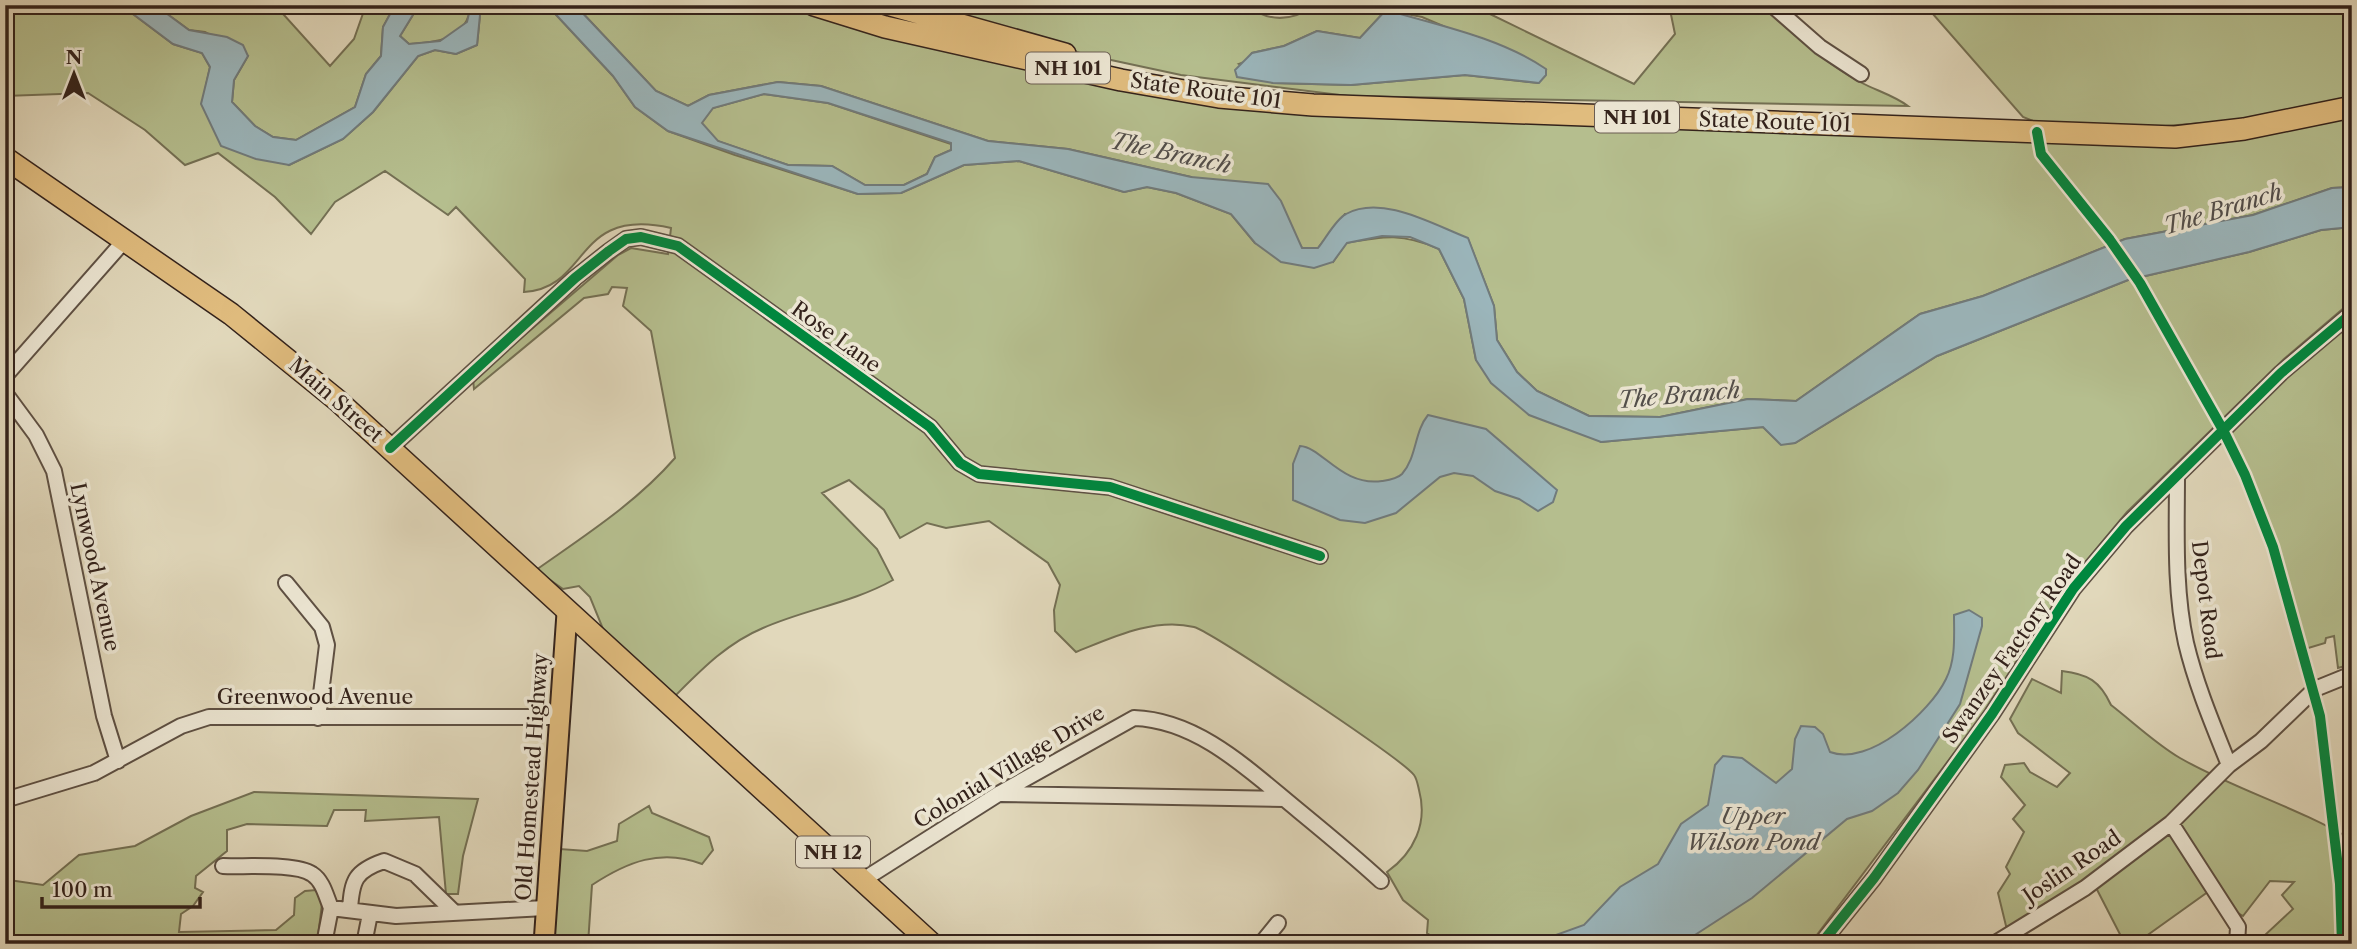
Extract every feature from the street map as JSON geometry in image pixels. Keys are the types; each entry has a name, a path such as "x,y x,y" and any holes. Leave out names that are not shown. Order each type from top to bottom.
{"highway":[{"name":"State Route 101","path":"890,5 1149,77 1313,105"},
{"name":"State Route 101","path":"825,6 885,27 1121,80 1219,97 1313,105 2175,137 2244,129 2352,107"},
{"name":"Main Street","path":"5,159 273,345 390,448 567,613 863,880"},
{"name":"NH 12","path":"863,880 932,944"}],"main road":[{"name":"Old Homestead Highway","path":"544,944 567,613"}],"street":[{"path":"920,5 967,27"},
{"path":"1772,5 1820,47 1861,74"},
{"name":"Rose Lane","path":"390,448 575,278 626,239 641,237 678,246 930,427 960,463 979,474 1111,487 1320,556"},
{"path":"5,376 124,241"},
{"name":"Swanzey Factory Road","path":"1822,944 1874,878 1992,714 2073,589 2126,526 2280,373 2352,313"},
{"name":"Lynwood Avenue","path":"5,393 36,435 54,471 104,716 118,761"},
{"name":"Depot Road","path":"2177,475 2177,544 2186,640 2199,691 2229,765"},
{"path":"286,583 322,627 327,645 318,718"},
{"name":"Joslin Road","path":"1994,944 2085,888 2171,823 2229,765 2261,741 2315,689 2352,674"},
{"name":"Greenwood Avenue","path":"5,800 71,782 118,761 181,726 209,718 559,717"},
{"name":"Colonial Village Drive","path":"863,880 1000,793 1134,718 1156,719 1191,732 1238,761 1381,881"},
{"path":"1000,793 1284,799"},
{"path":"2171,823 2238,927 2237,944"},
{"path":"350,909 352,885 358,875 384,861 415,874 454,912"},
{"path":"223,866 301,869 314,874 323,886 331,908 324,944"},
{"path":"331,908 396,916 545,908"},
{"path":"364,944 370,914"},
{"path":"1261,944 1278,923"}],"green space":[{"path":"5,5 121,5 173,44 202,53 210,67 202,104 289,165 343,139 373,112 418,56 435,50 456,54 477,45 481,5 547,5 613,76 635,107 668,131 858,194 901,193 964,165 1019,161 1124,192 1147,187 1176,193 1231,214 1255,243 1333,262 1346,243 1394,237 1415,240 1439,249 1464,299 1476,360 1601,442 1763,427 1781,444 1795,443 1937,356 2128,280 2249,252 2321,230 2352,227 2352,301 2284,359 2127,512 2067,584 1979,720 1810,944 1442,944 1427,933 1428,920 1403,900 1387,872 1405,856 1420,825 1421,802 1414,775 1307,697 1194,627 1164,625 1133,630 1076,652 1055,631 1054,610 1060,585 1048,563 989,521 946,528 927,523 900,538 884,510 849,480 822,493 877,549 893,580 861,595 779,621 750,634 715,658 675,696 603,629 590,597 579,586 563,589 536,570 627,504 675,458 651,331 623,306 627,288 612,287 608,294 584,298 474,389 473,379 618,255 631,248 668,254 671,228 639,224 616,228 599,238 561,277 546,287 524,292 525,279 456,207 448,215 385,171 335,202 311,234 275,197 218,153 185,165 145,130 88,93 5,96"},
{"path":"155,5 275,5 330,66 354,39 366,5 395,5 383,27 381,56 366,74 355,107 296,140 273,137 255,126 232,102 234,80 248,56 205,32 189,30"},
{"path":"419,5 471,5 464,26 457,32 440,40 409,44 400,36"},
{"path":"575,5 795,5 1167,98 1339,117 1834,128 1998,135 2100,145 2153,146 2352,109 2352,187 2332,188 2253,215 2125,239 1983,296 1920,314 1796,401 1748,399 1660,417 1589,416 1537,391 1517,372 1497,340 1494,306 1468,239 1399,213 1345,214 1318,248 1302,248 1297,239 1191,177 1068,149 988,141 821,86 778,82 709,95 688,106 656,91"},
{"path":"935,5 1246,5 1263,15 1281,18 1299,14 1316,5 1460,5 1490,14 1634,84 1675,34 1669,5 1763,5 1797,37 1834,66 1908,106 1348,96 1181,75 1083,54","holes":["1386,10 1422,17 1546,70 1538,83 1465,75 1351,85 1273,83 1239,64 1247,61 1252,53 1284,46 1317,31 1360,38"]},
{"path":"1925,5 2352,5 2352,98 2240,120 2153,127 2043,125 2023,117"},
{"path":"764,94 828,103 951,144 951,150 935,157 927,174 904,185 865,185 832,166 788,165 717,141 701,123 713,108"},
{"path":"2352,320 2352,664 2338,668 2334,636 2326,638 2325,643 2305,649 2281,554 2231,432 2286,372"},
{"path":"2062,671 2079,674 2098,684 2111,705 2153,740 2180,758 2352,840 2352,944 2280,944 2265,935 2293,909 2282,895 2294,882 2270,881 2243,916 2233,910 2219,884 2135,944 2125,944 2091,878 2007,930 1998,893 2010,874 2006,867 2024,832 2013,819 2025,805 2001,777 2005,765 2024,763 2030,772 2057,787 2070,773 2018,733 2010,719 2032,679 2061,693"},
{"path":"254,792 478,799 463,856 458,894 446,894 439,817 365,821 366,810 334,810 327,826 247,824 227,830 227,851 196,876 195,888 203,892 193,906 181,914 179,932 276,930 294,915 295,898 305,891 316,890 322,904 317,944 5,944 5,882 9,880 43,885 79,855 135,846 191,816"},
{"path":"649,806 652,813 709,837 713,850 702,864 687,859 658,858 631,864 605,877 592,885 588,944 551,944 560,849 587,851 617,841 619,824"}],"water":[{"path":"121,5 155,5 189,30 227,37 243,45 248,56 234,80 232,102 255,126 273,137 296,140 355,107 366,74 381,56 383,27 395,5 419,5 400,36 409,44 440,41 467,22 471,5 481,5 477,45 456,54 435,50 418,56 373,112 343,139 289,165 256,159 221,146 201,104 210,67 202,53 173,44"},
{"path":"547,5 575,5 656,91 688,106 709,95 778,82 821,86 988,141 1068,149 1191,177 1268,184 1281,201 1302,248 1318,248 1342,216 1360,209 1391,209 1424,219 1468,238 1494,306 1497,340 1517,372 1537,391 1589,416 1660,417 1748,399 1796,401 1920,314 1983,296 2125,239 2253,215 2332,188 2352,187 2352,227 2321,230 2249,252 2128,280 1937,356 1795,443 1781,445 1763,427 1601,442 1529,415 1491,383 1476,360 1464,299 1439,249 1410,237 1382,236 1347,243 1333,262 1314,268 1281,262 1255,243 1231,214 1176,193 1147,187 1124,192 1019,161 964,165 901,193 858,194 668,131 635,107 613,76","holes":["764,94 828,103 951,143 951,150 935,157 927,174 904,185 865,185 832,166 788,165 718,141 702,123 713,108"]},
{"path":"1386,10 1448,27 1509,49 1546,69 1546,75 1539,83 1465,75 1351,85 1273,83 1237,77 1235,70 1252,53 1284,46 1317,31 1360,38"},
{"path":"1428,415 1486,429 1557,490 1553,502 1538,511 1519,499 1495,491 1473,476 1454,473 1440,477 1396,513 1365,523 1340,520 1293,500 1293,464 1300,446 1308,448 1355,478 1368,481 1390,480 1400,476 1407,467 1420,429"},
{"name":"Upper Wilson Pond","path":"1969,610 1982,618 1982,626 1960,704 1918,770 1898,793 1872,811 1847,819 1752,898 1681,944 1531,944 1584,925 1620,887 1658,864 1681,824 1708,805 1715,765 1723,756 1742,758 1776,783 1792,769 1795,739 1801,726 1815,727 1823,734 1830,752 1846,755 1862,752 1897,734 1927,706 1946,679 1953,655 1954,615"}],"cycle path":[{"path":"2037,132 2041,154 2110,240 2140,283 2223,430 2245,475 2273,547 2320,716 2340,884 2342,944"},
{"path":"390,448 575,278 626,239 641,237 678,246 930,427 960,463 979,474 1110,487 1320,556"},
{"path":"1821,944 1874,878 1992,714 2073,589 2126,526 2281,373 2352,313"}],"water label":[{"name":"The Branch","path":"1171,153"},
{"name":"The Branch","path":"2223,209"},
{"name":"The Branch","path":"1679,395"}]}
